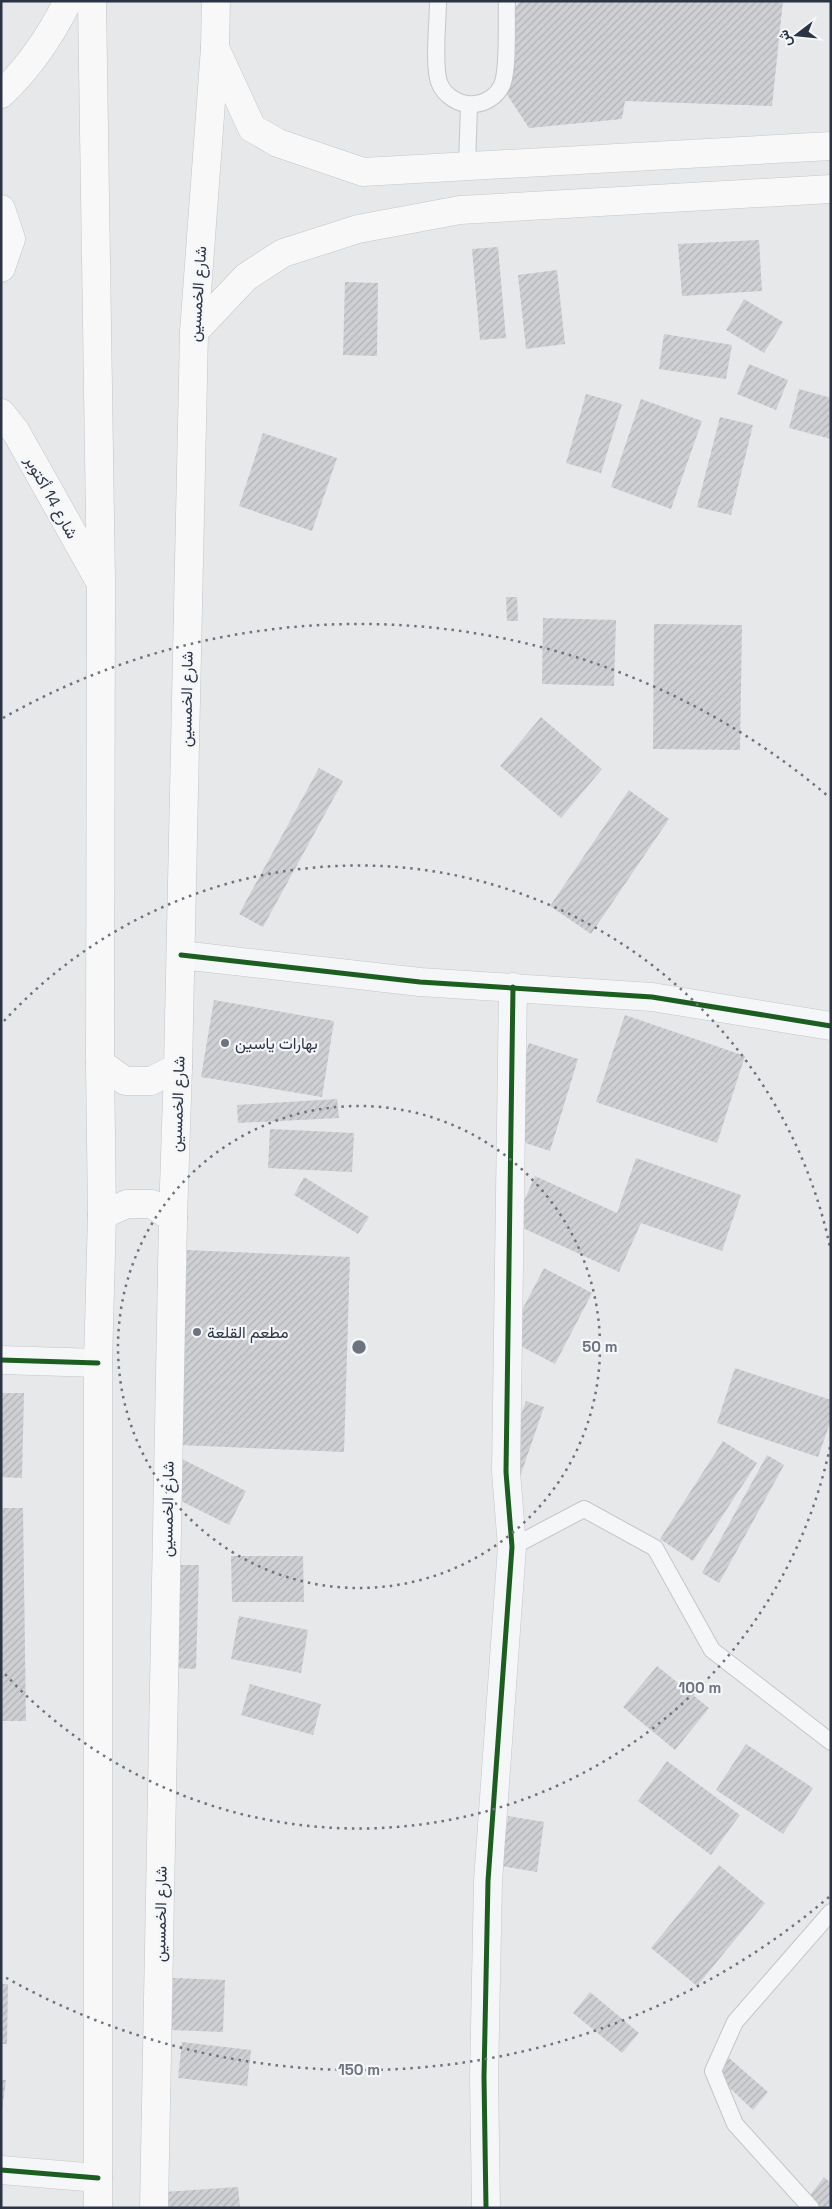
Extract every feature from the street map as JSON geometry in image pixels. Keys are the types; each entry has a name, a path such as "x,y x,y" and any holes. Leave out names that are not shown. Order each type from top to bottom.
{"main road":[{"path":"1,94 53,31 68,1"},
{"path":"92,1 101,583 100,1063 102,1215 98,1364 98,2208"},
{"name":"شارع الخمسين","path":"154,2208 173,1218 181,956 194,332 215,48 216,1"},
{"path":"215,48 252,128 278,143 363,172 831,146"},
{"path":"194,332 246,277 283,253 358,228 460,210 831,189"},
{"path":"1,209 11,239 1,268"},
{"name":"شارع 14 أكتوبر","path":"1,413 16,432 101,583"},
{"path":"100,1063 125,1081 152,1081 178,1066"},
{"path":"102,1215 127,1204 152,1204 173,1218"}],"street":[{"path":"181,956 420,982 652,998 831,1026"},
{"path":"486,2208 484,2077 488,1882 512,1547 506,1472 513,987"},
{"path":"1,1360 98,1364"},
{"path":"1,2170 98,2178"}],"lane":[{"path":"438,1 437,69 439,82 446,94 457,102 469,105 483,103 494,96 502,85 505,72 507,1"},
{"path":"467,166 469,105"},
{"path":"512,1547 584,1509 655,1548 712,1650 831,1742"},
{"path":"811,2208 735,2124 713,2071 735,2022 831,1912"}],"building":[{"path":"521,1 783,1 772,106 625,101 622,119 529,128 506,93 512,10"},
{"path":"759,240 762,291 682,296 678,244"},
{"path":"498,247 506,338 480,340 472,249"},
{"path":"557,270 565,344 526,349 518,275"},
{"path":"345,282 378,283 377,356 343,355"},
{"path":"744,299 783,322 764,353 726,330"},
{"path":"664,334 732,345 726,379 659,369"},
{"path":"749,364 788,380 776,410 737,394"},
{"path":"799,389 831,398 831,439 789,428"},
{"path":"586,394 622,404 601,473 566,463"},
{"path":"641,399 702,421 671,509 611,487"},
{"path":"720,417 753,425 731,515 697,507"},
{"path":"263,433 337,458 312,531 239,506"},
{"path":"506,597 517,597 518,621 507,621"},
{"path":"543,618 616,620 614,686 542,684"},
{"path":"654,624 742,625 740,750 653,749"},
{"path":"541,717 602,769 561,818 500,766"},
{"path":"319,768 343,781 263,927 239,914"},
{"path":"629,790 669,819 591,934 550,906"},
{"path":"214,1000 334,1021 322,1097 201,1077"},
{"path":"625,1015 745,1056 717,1143 596,1102"},
{"path":"529,1043 578,1059 550,1151 501,1135"},
{"path":"337,1099 339,1118 238,1123 237,1105"},
{"path":"270,1129 354,1133 352,1172 268,1168"},
{"path":"636,1158 741,1195 722,1251 641,1223 619,1272 514,1224 535,1176 617,1213"},
{"path":"304,1177 369,1217 358,1234 294,1195"},
{"path":"187,1250 350,1257 344,1452 180,1445"},
{"path":"544,1268 592,1293 555,1364 507,1339"},
{"path":"735,1368 831,1400 831,1420 818,1457 717,1423"},
{"path":"1,1393 24,1393 22,1478 1,1477"},
{"path":"526,1401 544,1407 513,1497 494,1491"},
{"path":"723,1441 757,1463 693,1561 660,1539"},
{"path":"767,1455 784,1465 719,1583 702,1573"},
{"path":"180,1458 246,1491 229,1525 163,1492"},
{"path":"1,1508 23,1508 26,1721 1,1721"},
{"path":"231,1556 303,1556 304,1602 232,1602"},
{"path":"178,1565 199,1565 196,1669 174,1668"},
{"path":"239,1616 308,1630 301,1673 231,1659"},
{"path":"657,1666 709,1708 675,1750 623,1707"},
{"path":"250,1684 321,1704 313,1735 241,1715"},
{"path":"746,1744 813,1788 783,1834 716,1790"},
{"path":"667,1761 740,1815 711,1855 638,1801"},
{"path":"508,1816 544,1822 537,1872 501,1866"},
{"path":"719,1865 765,1903 697,1986 651,1948"},
{"path":"173,1978 225,1980 223,2032 171,2030"},
{"path":"1,1984 8,1984 7,2044 1,2044"},
{"path":"590,1992 639,2033 622,2053 573,2013"},
{"path":"182,2042 251,2050 247,2086 178,2078"},
{"path":"729,2058 768,2092 753,2110 715,2074"},
{"path":"1,2080 6,2080 2,2110 1,2110"},
{"path":"824,2177 831,2183 831,2208 812,2208 805,2202"},
{"path":"238,2187 240,2208 164,2208 163,2192"}],"cycle path":[{"path":"181,955 420,982 652,997 831,1026"},
{"path":"486,2208 484,2077 488,1881 512,1547 506,1472 513,987"},
{"path":"1,1360 98,1363"},
{"path":"1,2170 98,2178"}],"place":[{"name":"بهارات ياسين","path":"225,1043"},
{"name":"مطعم القلعة","path":"197,1332"}]}
